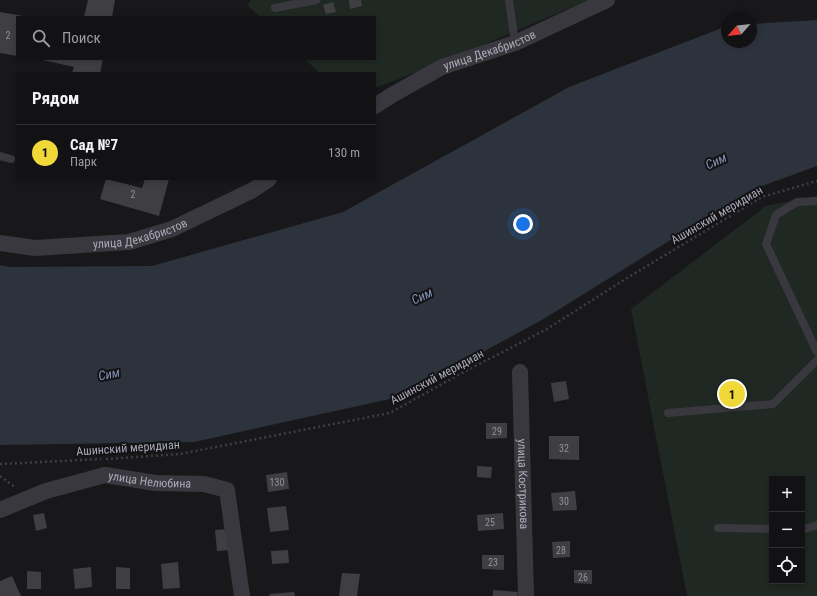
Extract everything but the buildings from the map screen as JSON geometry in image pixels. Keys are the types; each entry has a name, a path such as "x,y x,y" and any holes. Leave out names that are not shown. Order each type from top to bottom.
{"street":[{"name":"улица Декабристов","path":"376,105 442,68 515,43 607,0"},
{"name":"улица Декабристов","path":"0,243 35,248 129,242 172,229 253,190 268,180"},
{"name":"улица Кострикова","path":"520,372 526,596"},
{"name":"улица Нелюбина","path":"0,510 46,491 105,475 156,483 204,484 227,490 242,596"}],"lane":[{"path":"274,8 316,0"},
{"path":"509,0 515,43"},
{"path":"0,156 12,159"},
{"path":"817,201 798,202 776,216 766,244 817,352"},
{"path":"668,413 773,404 817,360"},
{"path":"805,529 817,525"},
{"path":"718,528 769,529"}],"path":[{"name":"Ашинский меридиан","path":"0,464 180,454 390,413 460,374 547,329 627,278 762,197 817,180"}],"shaded area":[{"path":"251,0 589,0 438,64 376,88 376,72 318,72 306,60 376,60 376,16 259,16 247,5"},
{"path":"817,196 817,596 687,596 631,309 766,206"}],"water":[{"name":"Сим","path":"817,20 817,166 751,190 542,320 399,397 194,442 0,445 0,265 10,267 152,266 343,212 569,87 721,28 721,48 757,48 757,24"}],"place":[{"name":"Сад №7","path":"732,394"}]}
